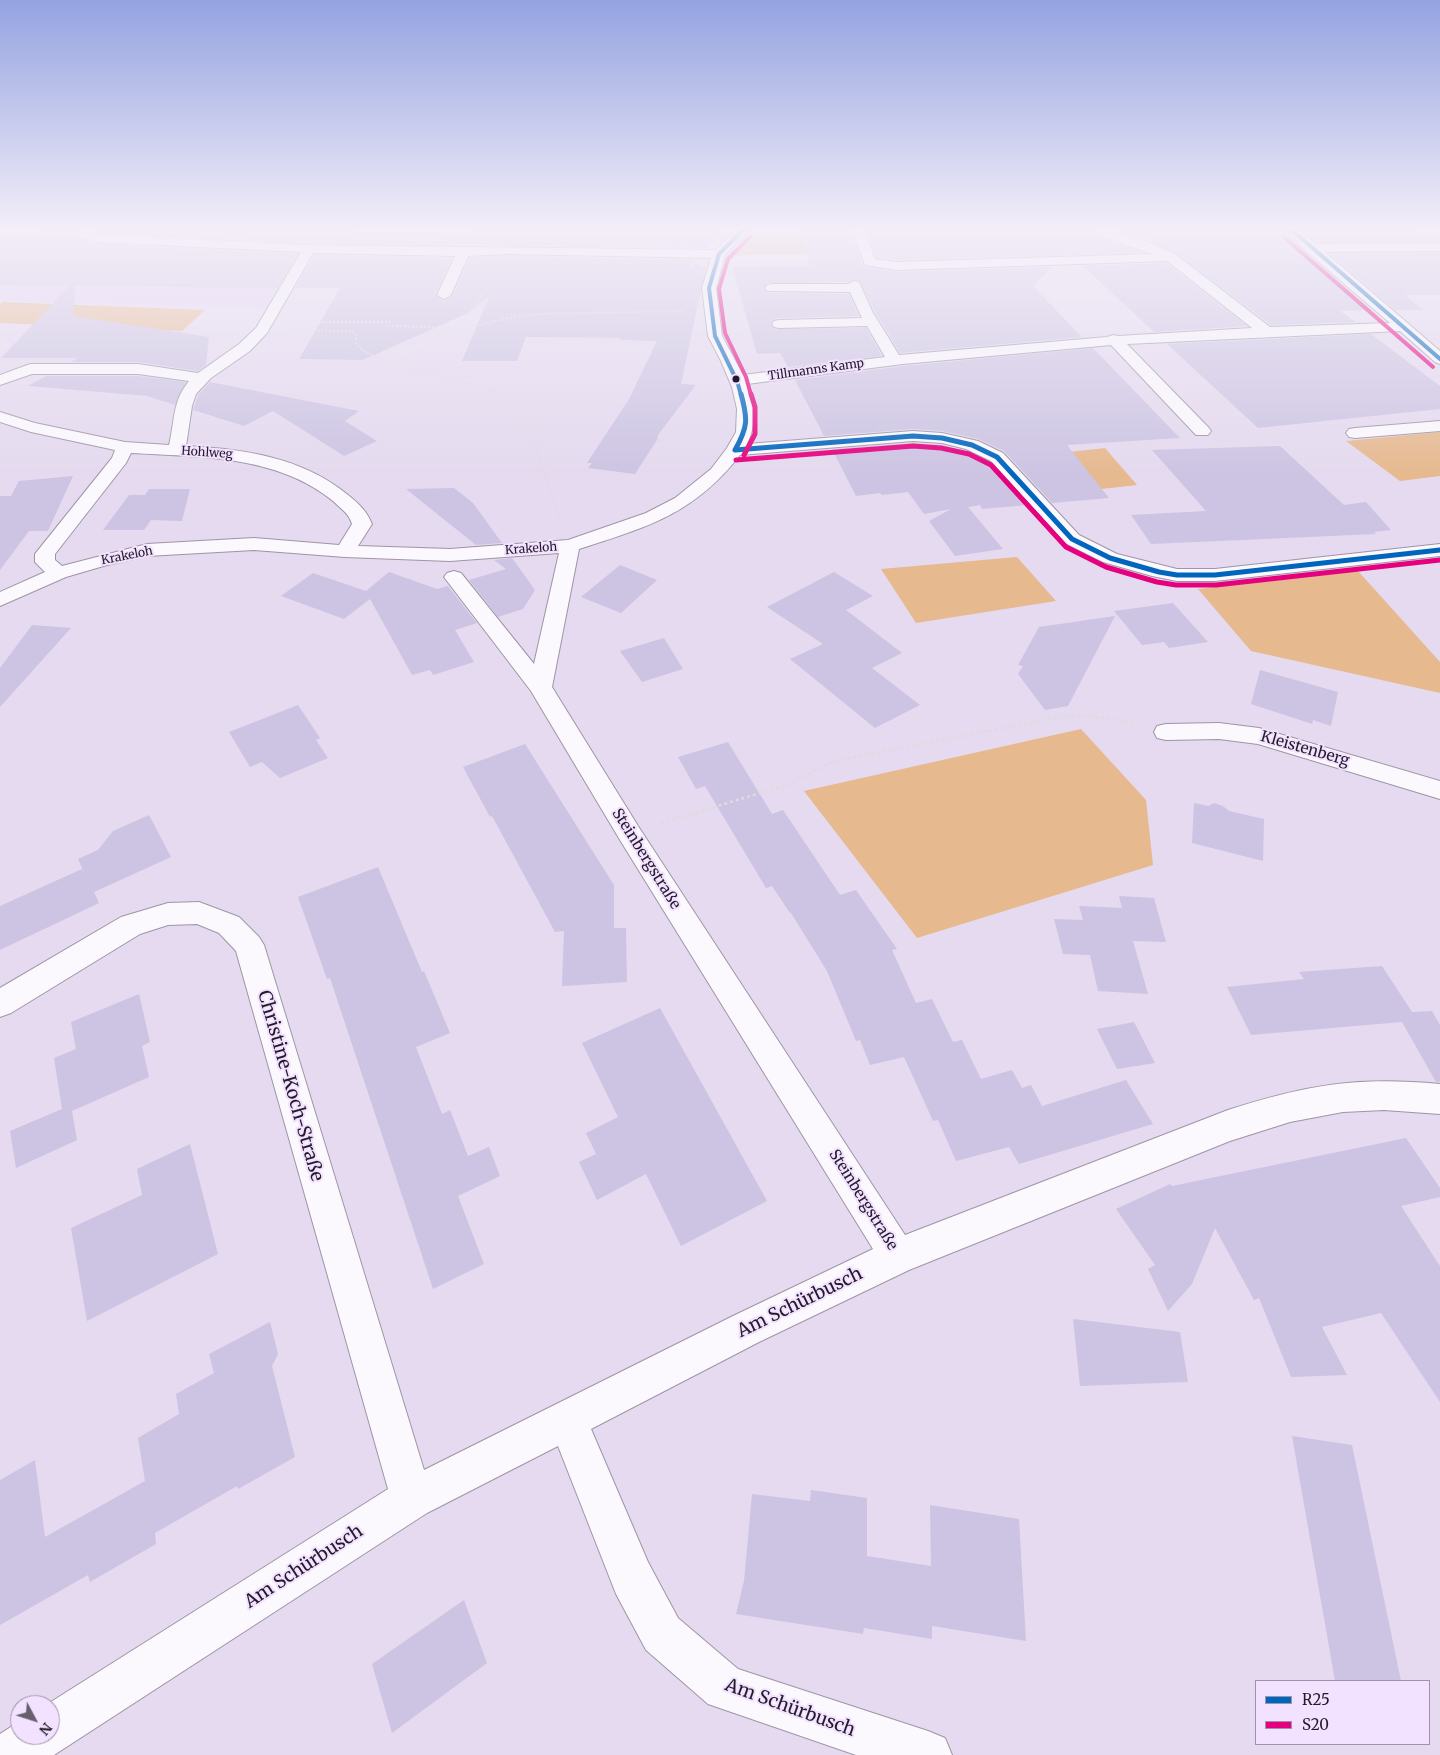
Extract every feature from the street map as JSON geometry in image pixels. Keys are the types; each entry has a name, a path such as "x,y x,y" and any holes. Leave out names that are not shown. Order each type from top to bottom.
{"street":[{"path":"176,450 182,427 182,410 188,394 203,378 253,341 272,312"},
{"name":"Krakeloh","path":"0,600 59,573 102,560 147,550 254,544 346,551 450,554 570,546 619,530 682,502 717,474 735,450 745,432 745,409 737,381 715,336 710,312"},
{"path":"866,312 894,359"},
{"path":"1240,312 1264,331"},
{"path":"1385,312 1440,359"},
{"path":"779,324 871,322"},
{"name":"Tillmanns Kamp","path":"737,381 894,359 1113,339 1264,331 1403,327"},
{"path":"1113,339 1202,431"},
{"path":"0,380 30,369 138,369 203,378"},
{"name":"Hohlweg","path":"0,417 30,427 87,441 125,447 227,454 264,460 294,470 322,484 358,513 362,524 346,551"},
{"path":"1355,434 1440,426"},
{"path":"735,450 913,436 942,438 972,445 997,457 1072,539 1127,564 1178,575 1215,575 1440,550"},
{"path":"59,573 46,562 45,554 120,459 125,447"},
{"path":"540,688 570,546"},
{"name":"Steinbergstraße","path":"454,577 540,688 629,834 898,1256 1228,1126 1264,1114 1328,1098 1408,1096 1440,1100"},
{"name":"Kleistenberg","path":"1166,732 1219,731 1259,736 1440,790"},
{"name":"Christine-Koch-Straße","path":"0,1004 131,925 168,914 200,913 229,925 249,945 412,1498"},
{"name":"Am Schürbusch","path":"60,1724 412,1498 567,1419 898,1256"},
{"name":"Am Schürbusch","path":"567,1419 632,1578 662,1634 724,1688 928,1755"},
{"path":"10,1755 26,1745"}],"path":[{"path":"396,366 462,322 472,312"},
{"path":"264,326 390,322 389,326 436,328 448,331 469,329 518,316 660,312"},
{"path":"264,326 352,331 356,335 356,345 367,353 396,366 493,390 516,403 530,425 543,471 570,546"},
{"path":"629,834 790,784 837,760 1057,716 1079,715 1105,718 1166,732"}],"shaded area":[{"path":"0,312 203,312 182,331 0,323"},
{"path":"1440,432 1440,476 1400,481 1346,441"},
{"path":"1105,448 1137,485 1048,495 1015,458"},
{"path":"1017,557 1056,601 916,623 881,569"},
{"path":"1358,571 1440,662 1440,693 1251,651 1198,589"},
{"path":"1081,729 1146,800 1153,865 917,938 804,791"}],"building":[{"path":"45,312 73,312 73,316 209,337 206,365 198,371 138,362 71,362 77,358 1,358"},
{"path":"326,312 469,312 363,360 299,359"},
{"path":"483,312 696,312 681,384 696,385 658,435 657,440 635,474 588,468 592,463 587,463 629,399 657,341 620,340 620,338 526,337 517,361 462,361"},
{"path":"745,312 857,312 859,316 779,318 774,319 770,323 774,329 866,328 882,356 788,367 780,353 757,354"},
{"path":"875,312 1058,312 1082,337 900,353"},
{"path":"1132,312 1229,312 1247,326 1154,332"},
{"path":"1254,312 1341,312 1356,322 1271,325"},
{"path":"1371,334 1440,386 1440,409 1258,428 1167,344"},
{"path":"1093,348 1180,438 1067,445 1109,498 1052,503 1004,451 978,439 942,431 913,429 824,436 795,380 903,366"},
{"path":"46,376 138,376 186,382 175,405 147,396 28,386"},
{"path":"210,382 359,411 345,421 377,441 344,456 273,411 244,426 193,410 198,395"},
{"path":"913,443 942,445 965,451 990,463 1028,505 982,509 980,505 968,507 1003,549 955,556 929,521 951,509 924,514 908,492 856,496 832,449"},
{"path":"1280,446 1344,505 1366,502 1391,530 1374,532 1376,534 1151,544 1131,515 1206,511 1152,450"},
{"path":"73,476 48,531 29,531 0,570 0,496 11,496 19,481"},
{"path":"454,488 473,503 502,543 476,545 406,489"},
{"path":"149,489 190,489 182,521 151,520 144,530 103,530 129,495 145,495"},
{"path":"512,558 535,590 523,609 498,617 469,580 506,569 494,560"},
{"path":"620,565 657,580 621,613 581,597"},
{"path":"389,572 437,589 448,586 477,623 455,630 474,662 433,675 430,670 412,675 370,599 344,619 281,596 313,573 366,591"},
{"path":"834,572 873,596 846,610 902,653 872,668 920,705 875,728 790,659 823,644 767,607"},
{"path":"1173,603 1208,642 1169,648 1164,642 1142,645 1114,611"},
{"path":"1115,616 1068,706 1045,710 1018,674 1023,666 1018,665 1039,627"},
{"path":"32,625 71,628 0,707 0,668"},
{"path":"664,638 683,669 642,682 620,651"},
{"path":"1260,670 1338,692 1331,726 1313,720 1312,724 1251,704"},
{"path":"298,705 320,738 316,740 328,758 280,778 262,762 250,767 229,732"},
{"path":"728,742 772,814 783,810 840,895 856,890 897,949 892,950 916,1003 932,999 953,1042 962,1040 981,1079 1012,1070 1022,1088 1031,1085 1042,1106 1126,1080 1153,1124 1019,1164 1009,1147 956,1161 938,1120 933,1121 904,1057 870,1065 860,1040 856,1041 827,971 791,913 772,886 766,888 705,786 696,789 678,757"},
{"path":"525,744 614,885 614,928 626,928 627,982 562,986 564,931 555,932 463,767"},
{"path":"1194,803 1208,806 1214,803 1223,806 1229,811 1264,819 1263,861 1192,843"},
{"path":"149,815 171,857 94,892 99,903 0,950 0,906 82,869 85,875 78,859 98,850 113,831"},
{"path":"378,867 450,1033 416,1047 442,1114 450,1110 468,1156 489,1147 500,1176 458,1196 484,1264 433,1289 330,978 327,979 298,897"},
{"path":"1119,896 1154,898 1166,942 1133,941 1148,994 1098,991 1090,955 1063,954 1054,919 1083,920 1079,906 1122,908"},
{"path":"1382,966 1412,1012 1432,1011 1440,1025 1440,1082 1436,1082 1402,1022 1251,1035 1227,987 1304,979 1299,972"},
{"path":"139,994 150,1042 142,1046 149,1077 72,1111 77,1140 16,1168 10,1131 62,1109 54,1058 76,1049 71,1022"},
{"path":"660,1008 767,1201 681,1246 646,1174 597,1200 579,1162 596,1154 586,1133 618,1117 582,1043"},
{"path":"1134,1022 1155,1063 1117,1069 1097,1029"},
{"path":"1406,1138 1440,1188 1440,1197 1401,1206 1440,1266 1440,1402 1381,1313 1322,1327 1347,1375 1291,1377 1259,1298 1254,1300 1215,1228 1192,1284 1168,1311 1148,1269 1155,1265 1116,1209 1170,1184 1172,1186"},
{"path":"190,1144 218,1254 87,1321 71,1228 142,1195 137,1169"},
{"path":"1073,1319 1180,1332 1188,1382 1080,1386"},
{"path":"270,1322 278,1354 272,1366 295,1457 238,1489 237,1486 155,1533 156,1544 90,1582 88,1575 0,1625 0,1480 35,1460 45,1537 145,1481 138,1438 179,1414 176,1394 214,1373 209,1354"},
{"path":"1292,1436 1352,1445 1401,1680 1335,1680"},
{"path":"811,1490 867,1498 867,1556 931,1566 930,1505 1019,1519 1026,1641 932,1626 932,1639 864,1628 863,1634 736,1614 744,1581 752,1494 810,1501"},
{"path":"464,1600 487,1663 392,1733 372,1664"}],"transit line":[{"name":"R25","path":"712,312 715,336 737,381 745,409 745,432 735,450"},
{"name":"S20","path":"722,312 725,333 746,377 755,407 755,434 744,455"},
{"name":"S20","path":"1370,312 1433,367"},
{"name":"R25","path":"1386,312 1440,359"},
{"name":"R25","path":"735,450 913,436 942,438 972,445 997,457 1072,539 1110,558 1159,572 1177,575 1215,575 1440,550"},
{"name":"S20","path":"736,460 913,446 941,448 969,454 991,465 1066,547 1106,567 1157,582 1176,585 1216,585 1440,560"}]}
